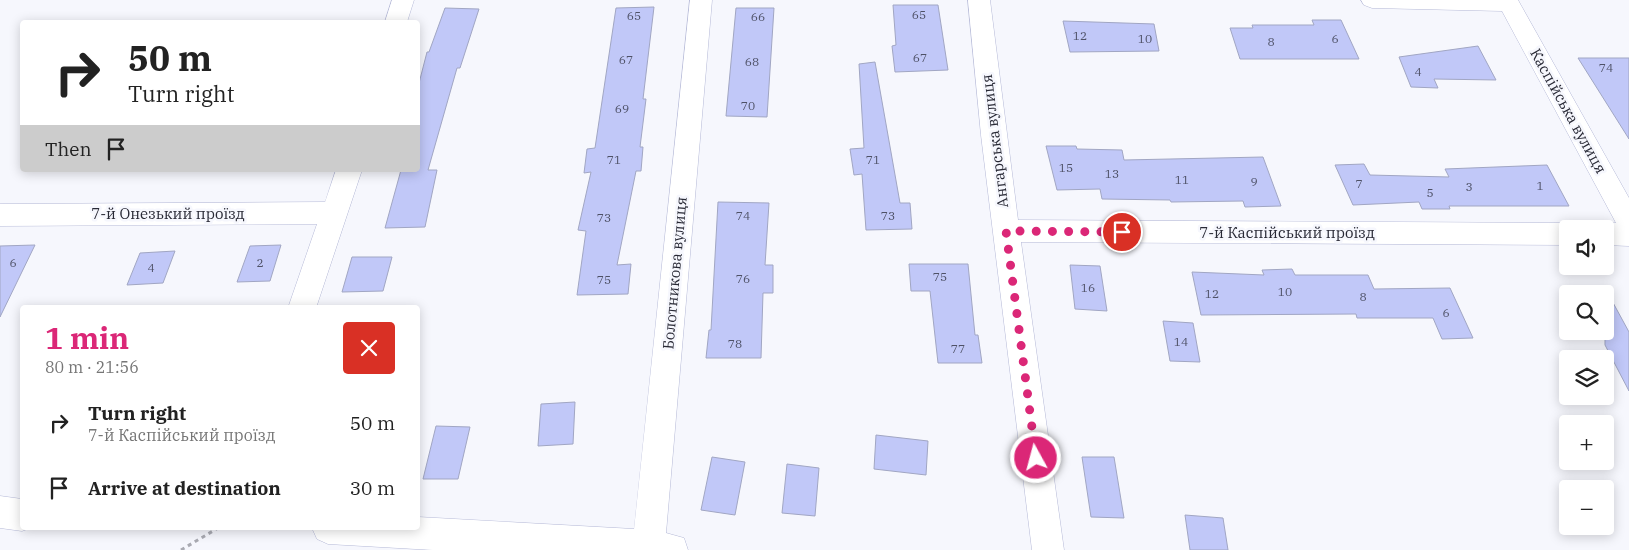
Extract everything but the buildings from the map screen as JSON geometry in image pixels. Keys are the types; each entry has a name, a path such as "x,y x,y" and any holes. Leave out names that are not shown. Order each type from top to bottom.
{"street":[{"path":"397,20 403,0"},
{"name":"Болотникова вулиця","path":"660,548 701,0"},
{"name":"Ангарська вулиця","path":"979,0 993,135 1048,550"},
{"path":"1372,0 1508,1"},
{"name":"Каспійська вулиця","path":"1508,1 1629,222"},
{"path":"303,305 348,172"},
{"name":"7-й Онезький проїзд","path":"0,215 336,213"},
{"name":"7-й Каспійський проїзд","path":"1006,231 1559,234"},
{"path":"1614,234 1629,234"},
{"path":"0,512 20,516"},
{"path":"361,530 660,548"}],"path":[{"path":"181,550 215,530"}],"route":[{"path":"1036,458 1006,231 1122,232"}]}
